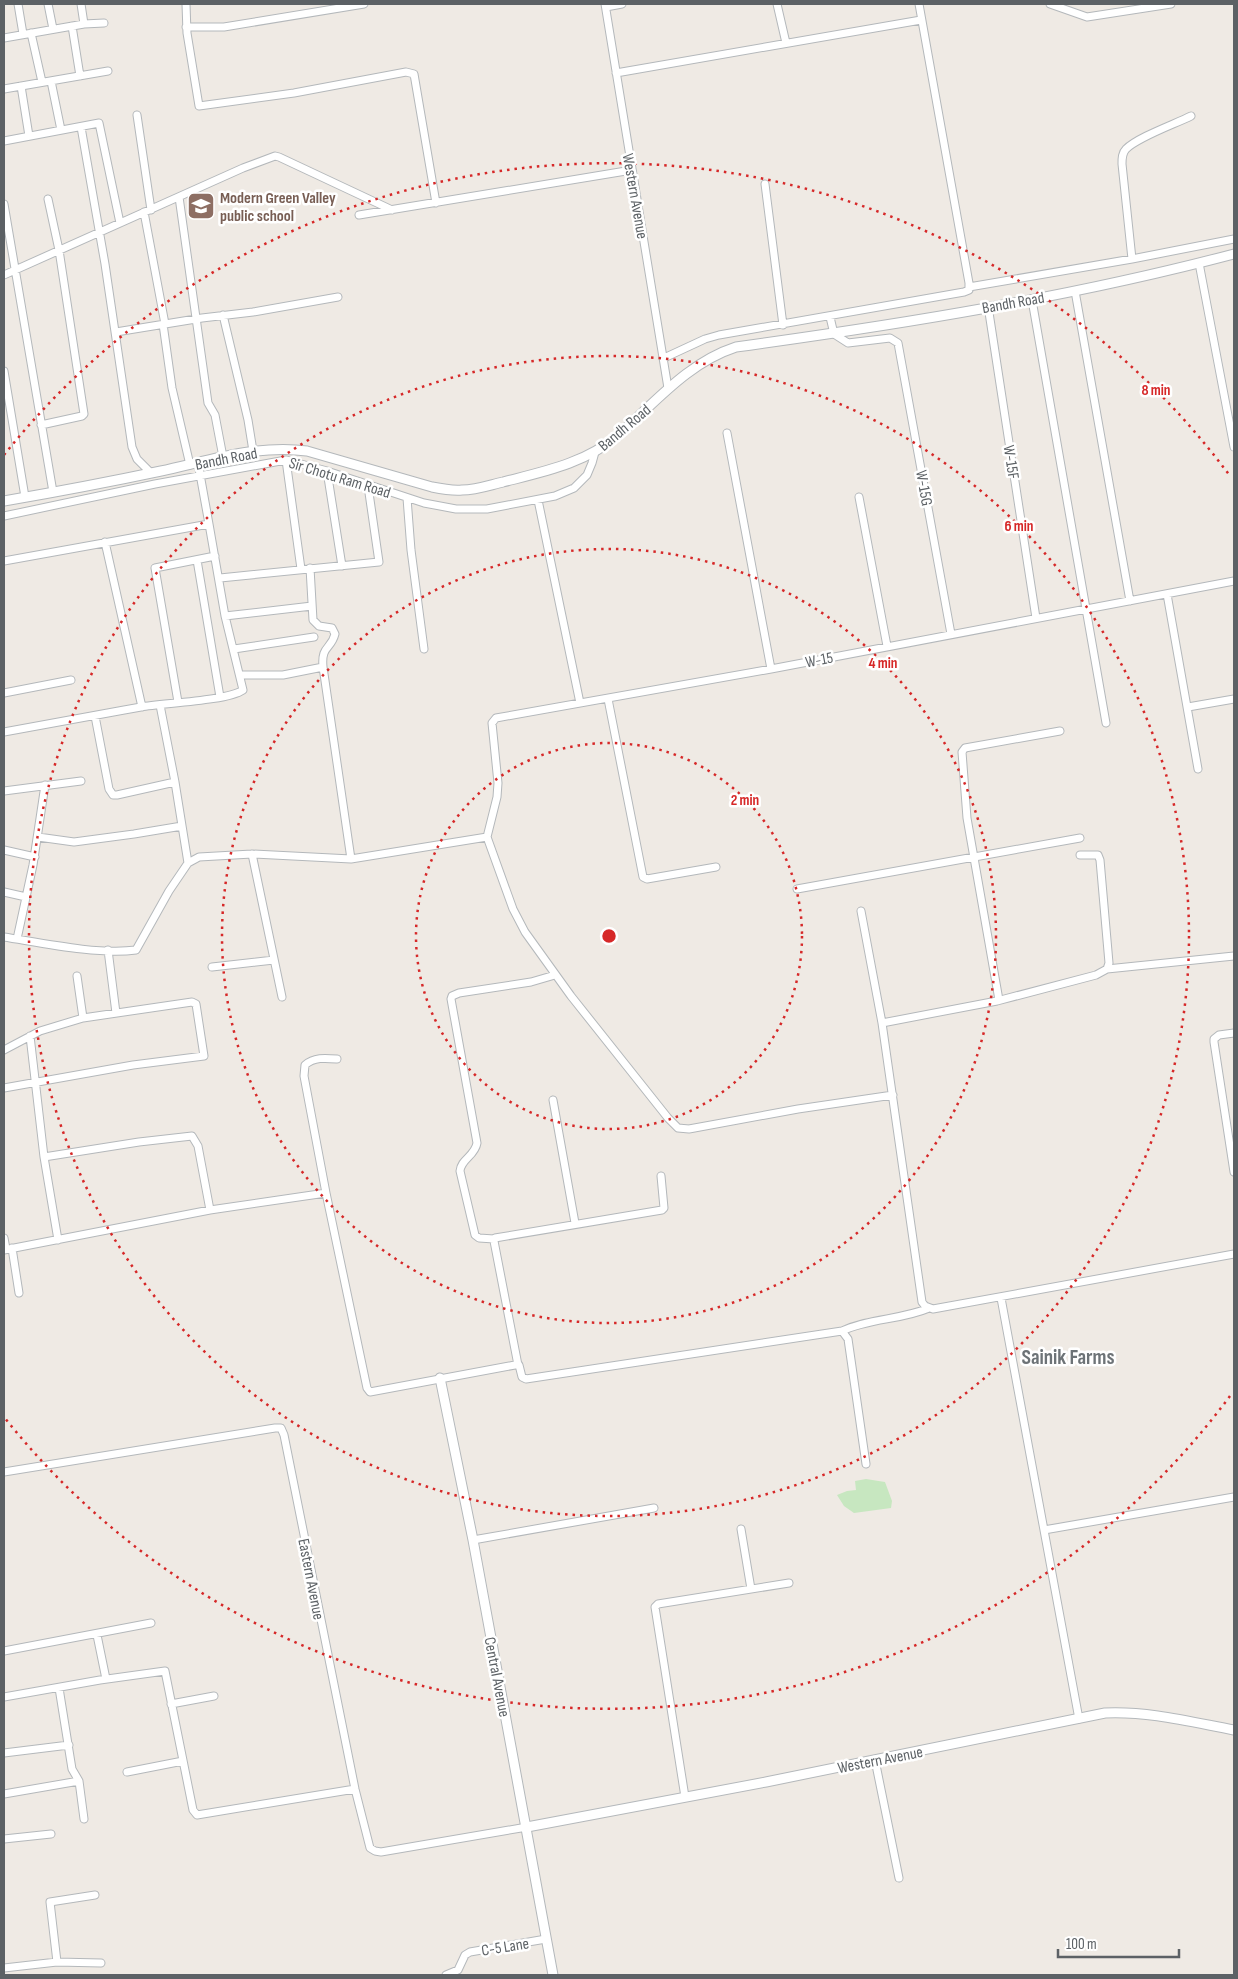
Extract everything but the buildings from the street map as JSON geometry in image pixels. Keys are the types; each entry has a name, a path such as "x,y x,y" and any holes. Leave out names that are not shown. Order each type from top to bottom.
{"street":[{"path":"18,4 23,34"},
{"path":"48,4 53,29"},
{"path":"81,4 84,24"},
{"path":"186,4 186,27 199,106 294,93 406,72 414,74 436,203"},
{"path":"186,27 224,27 364,4"},
{"path":"605,5 622,4"},
{"path":"777,4 786,43"},
{"path":"919,4 970,287"},
{"path":"1050,4 1087,17 1172,4"},
{"name":"Western Avenue","path":"605,5 668,388"},
{"path":"616,73 922,20"},
{"path":"4,38 84,24 104,23"},
{"path":"72,26 80,76"},
{"path":"32,33 42,82"},
{"path":"4,89 108,71"},
{"path":"51,81 61,130"},
{"path":"21,86 29,136"},
{"path":"4,732 142,707 238,693 243,690 225,616 220,578 200,476 194,464 172,388 137,115"},
{"path":"1132,259 1122,154 1136,141 1192,116"},
{"path":"4,141 99,123 120,223"},
{"path":"81,127 116,332 132,447 137,459 151,473"},
{"path":"4,275 243,168 276,156 392,210"},
{"path":"359,215 632,170"},
{"path":"765,184 783,324"},
{"path":"179,197 208,403 216,422 223,457"},
{"path":"41,425 84,414 59,250 48,199"},
{"path":"4,204 53,492"},
{"path":"664,358 719,335 830,317 964,292 969,290 970,287 1234,239"},
{"name":"Bandh Road","path":"4,501 253,451 286,448 307,450 432,487 464,490 530,475 595,452 618,436 668,388 701,363 724,350 736,346 834,334 988,306 1032,300 1234,254"},
{"path":"1199,263 1234,447"},
{"path":"1075,291 1130,601"},
{"path":"116,332 196,318 253,312 338,297"},
{"path":"1032,300 1106,723"},
{"name":"W-15F","path":"988,306 1036,618"},
{"path":"223,315 248,420 253,451"},
{"path":"830,317 834,334"},
{"name":"W-15G","path":"834,334 848,343 890,338 898,342 951,634"},
{"path":"4,371 25,497"},
{"path":"727,433 771,669"},
{"name":"Sir Chotu Ram Road","path":"4,516 286,460 328,471 424,504 475,510 505,507 566,492 581,482 592,463 595,452"},
{"path":"286,460 301,568"},
{"path":"328,471 342,566"},
{"path":"220,578 301,568 380,562 368,486"},
{"path":"859,497 887,646"},
{"path":"407,498 411,550 424,650"},
{"path":"538,500 580,703"},
{"path":"4,562 209,524"},
{"path":"105,542 142,707"},
{"path":"178,702 154,569 157,566 215,556"},
{"path":"197,560 220,696"},
{"path":"310,568 314,622 319,626 332,628 335,634 334,640 322,654 351,859"},
{"name":"W-15","path":"487,837 497,797 498,784 493,720 496,718 771,669 1234,581"},
{"path":"1167,594 1198,769"},
{"path":"225,616 312,606"},
{"path":"234,649 314,637"},
{"path":"240,675 283,675 323,667"},
{"path":"4,693 71,680"},
{"path":"1188,707 1234,698"},
{"path":"608,699 643,877 647,879 716,867"},
{"path":"160,705 188,863"},
{"path":"95,716 110,792 117,796 175,782"},
{"path":"999,1000 973,857 964,792 962,752 966,748 1060,731"},
{"path":"4,791 81,781"},
{"path":"17,939 38,837 46,785"},
{"path":"38,837 74,842 182,826"},
{"path":"4,937 62,946 108,950 132,950 138,948 169,891 188,863 199,857 252,854 351,859 487,837 520,922 555,975 668,1118 678,1128 689,1129 798,1109 893,1095"},
{"path":"797,889 1080,838"},
{"path":"4,850 34,857"},
{"path":"252,854 282,997"},
{"path":"1080,855 1098,855 1100,860 1109,963 1107,969"},
{"path":"4,892 26,898"},
{"path":"861,911 882,1023 922,1302 928,1308"},
{"path":"108,950 116,1013"},
{"path":"882,1023 999,1000 1096,975 1107,969 1234,956"},
{"path":"212,967 274,960"},
{"path":"555,975 531,982 454,994 451,999 477,1143 476,1148 462,1164 460,1171 475,1235 479,1238 494,1239 496,1237 575,1223 662,1210 664,1208 661,1176"},
{"path":"77,976 83,1018"},
{"path":"4,1050 30,1036 83,1018 194,1002 196,1004 204,1056 133,1065 4,1088"},
{"path":"1234,1032 1219,1035 1214,1039 1234,1172"},
{"path":"30,1036 44,1158 58,1240"},
{"path":"337,1059 315,1059 305,1065 304,1070 326,1193 368,1391 372,1393 440,1378 518,1365"},
{"path":"553,1100 575,1223"},
{"path":"44,1158 156,1139 192,1136 198,1146 210,1210"},
{"path":"7,1249 210,1210 326,1193"},
{"path":"4,1238 19,1293"},
{"path":"494,1239 518,1365 522,1377 526,1379 842,1331 859,1323 915,1314 928,1308 1001,1298 1234,1254"},
{"path":"1001,1298 1079,1718"},
{"path":"842,1331 848,1339 866,1464"},
{"name":"Central Avenue","path":"440,1378 473,1540 553,1975"},
{"name":"Eastern Avenue","path":"4,1472 281,1428 284,1435 355,1789 370,1848 381,1852 527,1827"},
{"path":"1044,1530 1234,1496"},
{"path":"473,1540 654,1508"},
{"path":"741,1529 752,1589"},
{"path":"685,1797 655,1606 789,1583"},
{"path":"4,1651 151,1623"},
{"path":"97,1634 106,1679"},
{"path":"4,1697 106,1679 165,1671 192,1810 197,1815 355,1789"},
{"path":"58,1688 72,1769 79,1781 84,1819"},
{"path":"171,1704 214,1696"},
{"name":"Western Avenue","path":"527,1827 875,1760 1105,1713 1130,1712 1234,1730"},
{"path":"4,1753 69,1745"},
{"path":"875,1760 898,1878"},
{"path":"127,1772 182,1761"},
{"path":"4,1794 79,1781"},
{"path":"4,1839 51,1834"},
{"path":"57,1962 50,1902 95,1895"},
{"name":"C-5 Lane","path":"446,1975 458,1970 465,1955 470,1952 546,1939"},
{"path":"4,1968 57,1962 101,1963"}],"green space":[{"path":"866,1479 885,1482 892,1501 891,1508 854,1513 844,1506 837,1495 856,1490 855,1481"}],"place":[{"name":"Modern Green Valley public school","path":"201,206"}],"district":[{"name":"Sainik Farms","path":"1068,1357"}]}
